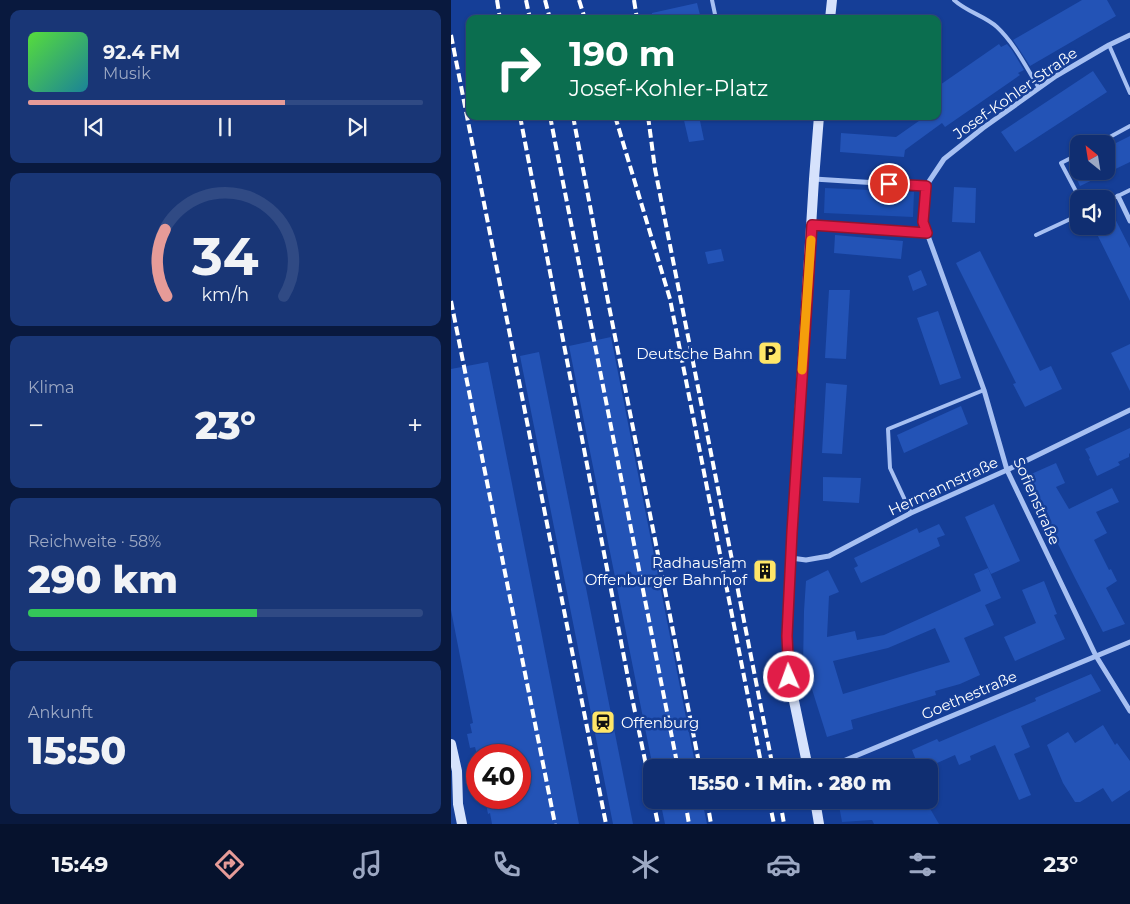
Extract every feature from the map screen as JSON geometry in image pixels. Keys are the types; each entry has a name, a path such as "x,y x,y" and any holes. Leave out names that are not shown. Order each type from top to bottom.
{"street":[{"path":"830,15 832,0"},
{"name":"Josef-Kohler-Straße","path":"926,186 944,159 983,128 1056,76 1130,35"},
{"path":"806,759 789,677 787,636 819,120"},
{"path":"814,179 926,186"},
{"name":"Sofienstraße","path":"926,186 923,222 985,390 1007,470 1095,656 1130,711"},
{"path":"1118,196 1130,221"},
{"path":"812,225 927,233"},
{"name":"Hermannstraße","path":"791,558 806,560 829,556 911,513 1007,470 1130,410"},
{"name":"Goethestraße","path":"848,759 1130,642"},
{"path":"451,744 457,771 455,804 462,824"},
{"path":"816,809 819,824"}],"lane":[{"path":"712,0 715,15"},
{"path":"955,0 961,7 996,26 1012,44 1039,88"},
{"path":"1109,46 1130,93"},
{"path":"1114,135 1130,126"},
{"path":"1070,158 1061,163 1074,190"},
{"path":"1115,198 1130,190"},
{"path":"1036,235 1070,219"},
{"path":"911,513 890,468 888,428 985,390"}],"shaded area":[{"path":"825,188 914,192 913,217 824,213"},
{"path":"840,809 930,809 939,824 874,824 872,820 842,822"}],"building":[{"path":"1082,0 1107,0 1116,16 1030,66 1013,40"},
{"path":"697,3 700,15 652,15 652,13"},
{"path":"999,44 1001,47 1007,44 1024,70 1018,73 1020,75 945,127 942,123 905,150 904,157 840,152 841,133 896,137 920,120 941,120 941,84"},
{"path":"1093,71 1107,92 1015,152 1001,132"},
{"path":"684,120 700,120 704,140 689,142"},
{"path":"1130,136 1130,162 1115,169 1115,144"},
{"path":"1077,180 1092,180 1080,186"},
{"path":"954,187 976,188 975,223 952,222"},
{"path":"1115,219 1130,248 1130,301 1097,235 1115,235"},
{"path":"835,235 903,241 901,259 834,253"},
{"path":"721,249 724,261 708,264 705,252"},
{"path":"980,251 1040,371 1051,366 1062,389 1025,407 1013,384 1016,383 956,263"},
{"path":"921,270 927,285 913,291 908,276"},
{"path":"829,290 850,290 846,359 825,358"},
{"path":"938,311 961,378 940,385 917,318"},
{"path":"611,337 694,759 651,759 569,346"},
{"path":"1130,344 1130,391 1111,353"},
{"path":"539,352 633,824 613,824 520,356"},
{"path":"488,362 579,824 492,824 490,813 488,814 487,809 531,809 531,744 469,744 467,734 472,733 470,724 473,723 451,610 451,369"},
{"path":"826,383 847,385 842,454 822,453"},
{"path":"961,406 968,424 904,453 897,435"},
{"path":"1130,428 1129,457 1118,462 1120,465 1097,476 1085,449"},
{"path":"1056,463 1065,483 1056,487 1069,509 1112,488 1119,502 1096,512 1107,533 1094,540 1109,570 1111,569 1117,581 1106,588 1125,624 1103,632 1046,520 1050,519 1029,475"},
{"path":"823,477 861,478 859,503 823,501"},
{"path":"994,504 1020,561 991,574 965,517"},
{"path":"939,524 945,535 937,538 940,546 861,583 854,568 858,566 854,558 917,528 919,533"},
{"name":"Radhaus am Offenburger Bahnhof","path":"773,561 774,580 756,581 755,562"},
{"path":"988,568 1001,598 985,605 994,625 964,638 980,675 960,684 935,691 936,695 851,720 853,729 827,737 805,667 803,667 806,581 828,570 839,592 829,596 827,637 855,631 857,640 884,635 981,591 974,574","holes":["935,628 950,662 843,694 833,661 888,648"]},
{"path":"1044,581 1057,614 1054,615 1065,639 1015,661 1004,637 1036,623 1022,590"},
{"path":"1091,674 1101,691 1021,726 1030,747 1014,754 1031,795 1019,800 995,745 970,756 971,760 959,765 955,755 938,763 938,759 916,759 912,750 937,739 939,742 1036,701 1035,698"},
{"path":"1103,725 1115,745 1117,743 1130,761 1130,790 1112,802 1103,788 1080,802 1075,802 1063,783 1047,745 1068,732 1075,743"},
{"path":"662,809 704,809 707,824 665,824"}],"railway":[{"path":"497,0 499,15"},
{"path":"526,0 529,15"},
{"path":"545,0 549,15"},
{"path":"579,0 584,15"},
{"path":"634,0 636,15"},
{"path":"451,35 466,111"},
{"path":"468,120 606,824"},
{"path":"521,120 645,759"},
{"path":"551,120 676,759"},
{"path":"574,120 698,759"},
{"path":"616,120 670,299 760,759"},
{"path":"649,120 655,169 771,759"},
{"path":"451,301 555,824"},
{"path":"655,809 658,824"},
{"path":"686,809 689,824"},
{"path":"708,809 711,824"},
{"path":"771,809 774,824"},
{"path":"782,809 784,824"}],"slow traffic":[{"path":"802,370 811,240"}],"place":[{"name":"Deutsche Bahn","path":"770,353"},
{"name":"Radhaus am Offenburger Bahnhof","path":"765,571"},
{"name":"Offenburg","path":"603,722"}],"route":[{"path":"789,677 787,636 792,532 812,225 927,233 923,222 926,186 889,184"}]}
